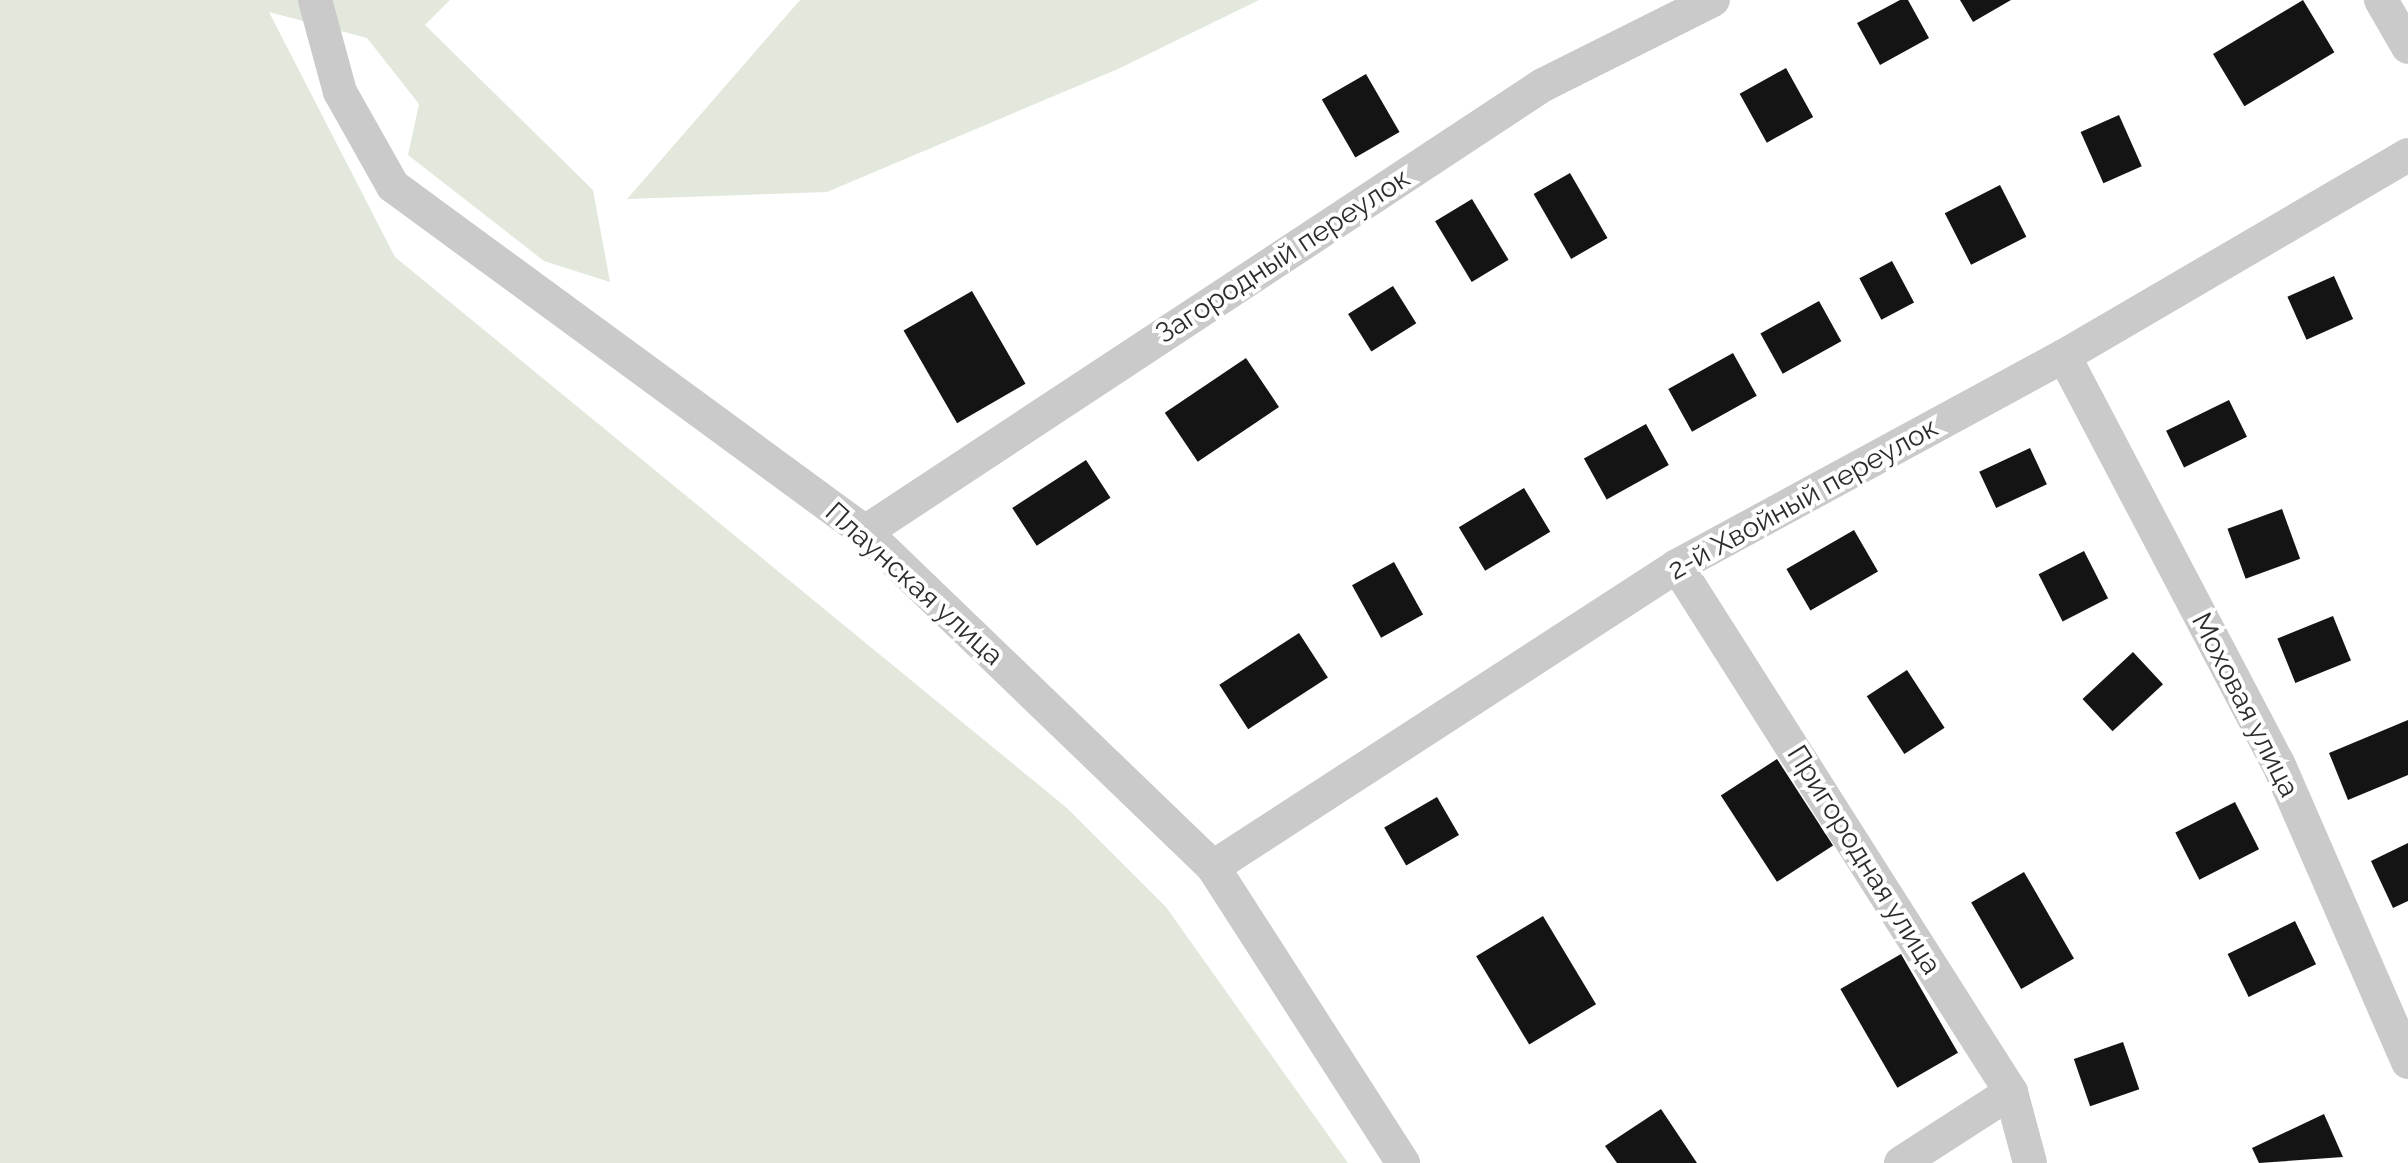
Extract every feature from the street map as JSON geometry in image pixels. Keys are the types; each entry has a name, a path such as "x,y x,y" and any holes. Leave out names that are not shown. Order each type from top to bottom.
{"street":[{"name":"Плаунская улица","path":"315,0 340,92 393,186 865,532 1213,867 1403,1163"},
{"name":"Загородный переулок","path":"865,532 1543,85 1713,0"},
{"path":"2381,0 2408,47"},
{"name":"2-й Хвойный переулок","path":"1213,867 1677,566 2064,356 2408,155"},
{"name":"Моховая улица","path":"2064,356 2278,763 2408,1062"},
{"name":"Пригородная улица","path":"1677,566 2011,1092 2030,1163"},
{"path":"1901,1163 2011,1092"}],"shaded area":[{"path":"0,0 450,0 425,25 593,190 610,282 544,261 408,155 419,104 367,38 269,12 395,257 1067,808 1166,907 1348,1163 0,1163"},
{"path":"800,0 1259,0 1118,69 827,192 627,199"}],"building":[{"path":"1900,0 1908,0 1929,38 1880,65 1857,23"},
{"path":"1960,0 2011,0 1973,22"},
{"path":"2303,0 2334,52 2244,106 2213,54"},
{"path":"1786,68 1813,117 1767,143 1740,94"},
{"path":"1366,74 1400,132 1355,158 1322,100"},
{"path":"2119,115 2142,166 2103,183 2081,132"},
{"path":"1570,173 1608,238 1571,259 1534,194"},
{"path":"2000,185 2026,237 1971,265 1945,213"},
{"path":"1472,199 1509,260 1472,282 1435,221"},
{"path":"1892,261 1914,302 1881,320 1859,278"},
{"path":"2334,276 2353,319 2307,340 2287,297"},
{"path":"1393,286 1416,323 1371,351 1348,314"},
{"path":"972,291 1026,384 957,423 904,331"},
{"path":"1819,301 1841,341 1783,374 1760,333"},
{"path":"1733,353 1757,396 1692,432 1668,389"},
{"path":"1246,358 1279,407 1198,462 1165,413"},
{"path":"2229,400 2247,437 2184,468 2166,431"},
{"path":"1646,424 1669,465 1607,500 1584,458"},
{"path":"2030,448 2047,484 1996,508 1979,472"},
{"path":"1086,460 1111,498 1037,546 1012,508"},
{"path":"1524,488 1550,532 1485,571 1459,527"},
{"path":"2282,509 2300,559 2246,579 2227,529"},
{"path":"1854,530 1878,572 1810,611 1786,569"},
{"path":"2084,551 2108,598 2063,621 2039,574"},
{"path":"1394,562 1423,614 1381,638 1352,585"},
{"path":"2333,616 2351,661 2295,683 2277,638"},
{"path":"1299,633 1328,677 1248,729 1219,685"},
{"path":"2133,652 2163,684 2113,731 2083,699"},
{"path":"1907,670 1945,728 1904,754 1867,696"},
{"path":"2408,720 2408,775 2348,800 2329,753"},
{"path":"1777,759 1833,845 1777,882 1721,795"},
{"path":"1437,797 1459,835 1406,866 1384,828"},
{"path":"2235,802 2259,849 2199,880 2175,832"},
{"path":"2408,843 2408,901 2393,908 2371,861"},
{"path":"2024,872 2074,959 2021,989 1971,902"},
{"path":"1543,916 1596,1004 1529,1044 1476,956"},
{"path":"2295,921 2316,964 2249,997 2228,954"},
{"path":"1901,954 1958,1053 1897,1088 1840,989"},
{"path":"2123,1042 2139,1089 2090,1106 2074,1059"},
{"path":"1661,1109 1697,1163 1617,1163 1605,1146"},
{"path":"2324,1114 2343,1157 2259,1163 2252,1148"}]}
